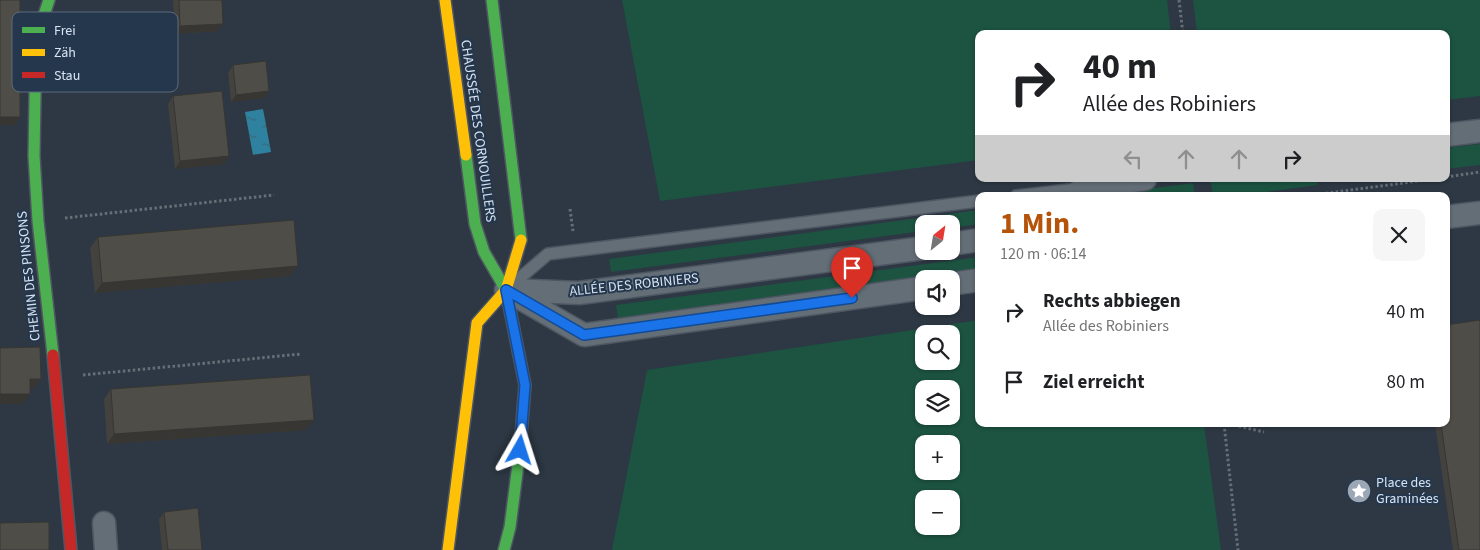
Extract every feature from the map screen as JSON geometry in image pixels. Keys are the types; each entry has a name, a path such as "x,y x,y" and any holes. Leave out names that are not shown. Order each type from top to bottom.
{"street":[{"name":"CHEMIN DES PINSONS","path":"45,12 49,0"},
{"name":"CHAUSSÉE DES CORNOUILLERS","path":"445,0 475,224 484,252 506,290 525,385 519,458 510,527 504,550"},
{"name":"CHAUSSÉE DES CORNOUILLERS","path":"448,550 478,323 506,290 521,240 492,0"},
{"name":"CHEMIN DES PINSONS","path":"35,92 34,156 38,222 56,385 71,550"},
{"path":"1450,135 1480,131"},
{"path":"1078,192 1130,182"},
{"path":"1450,217 1480,213"},
{"path":"960,243 975,241"},
{"name":"ALLÉE DES ROBINIERS","path":"506,290 580,293 915,249"},
{"path":"506,290 584,335 915,289"},
{"path":"104,523 106,550"}],"lane":[{"path":"506,290 548,254 975,201"}],"path":[{"path":"1179,0 1183,30"},
{"path":"1450,176 1480,172"},
{"path":"1336,192 1411,182"},
{"path":"38,222 274,195"},
{"path":"78,376 301,354"},
{"path":"1224,427 1238,550"},
{"path":"1243,427 1264,432"}],"green space":[{"path":"622,0 1167,0 1171,30 975,30 975,161 660,201"},
{"path":"1193,0 1480,0 1480,96 1450,100 1450,30 1197,30"},
{"path":"1480,144 1480,165 1450,169 1450,148"},
{"path":"1211,182 1318,182 1318,185 1266,192 1212,192"},
{"path":"1193,183 1194,192 1123,192"},
{"path":"975,211 975,225 960,227 960,215 941,215"},
{"path":"915,218 915,232 611,272 609,259"},
{"path":"975,258 975,271 960,273 960,270 915,270 915,279 618,318 616,305"},
{"path":"975,321 975,427 1204,427 1221,550 612,550 647,370 915,330 915,370 960,370 960,325 946,325"}],"water":[{"path":"263,109 271,152 253,155 245,112"}],"building":[{"path":"0,0 20,0 20,12 12,12 12,92 20,92 20,117 0,117"},
{"path":"179,0 222,0 223,24 180,26"},
{"path":"266,61 269,91 236,95 233,65"},
{"path":"222,91 229,156 180,161 173,96"},
{"path":"294,220 298,266 102,283 98,237"},
{"path":"1480,320 1480,550 1459,550 1441,427 1450,427 1450,324"},
{"path":"40,347 41,379 30,379 30,394 0,394 0,348"},
{"path":"310,375 314,420 114,434 111,389"},
{"path":"198,508 202,550 168,550 164,512"},
{"path":"49,522 49,550 0,550 0,523"}],"traffic: fast":[{"path":"45,12 49,0"},
{"path":"492,0 521,240"},
{"path":"35,92 34,156 38,221 53,355"},
{"path":"466,155 475,224 484,252 506,290 525,385 520,449 510,527 504,550"}],"traffic: slow":[{"path":"445,0 466,155"},
{"path":"448,550 477,323 506,290 521,240"}],"traffic: jam":[{"path":"53,355 71,550"}],"place":[{"name":"Place des Graminées","path":"1359,491"}],"route":[{"path":"520,450 525,385 506,290 584,335 852,298"}]}
